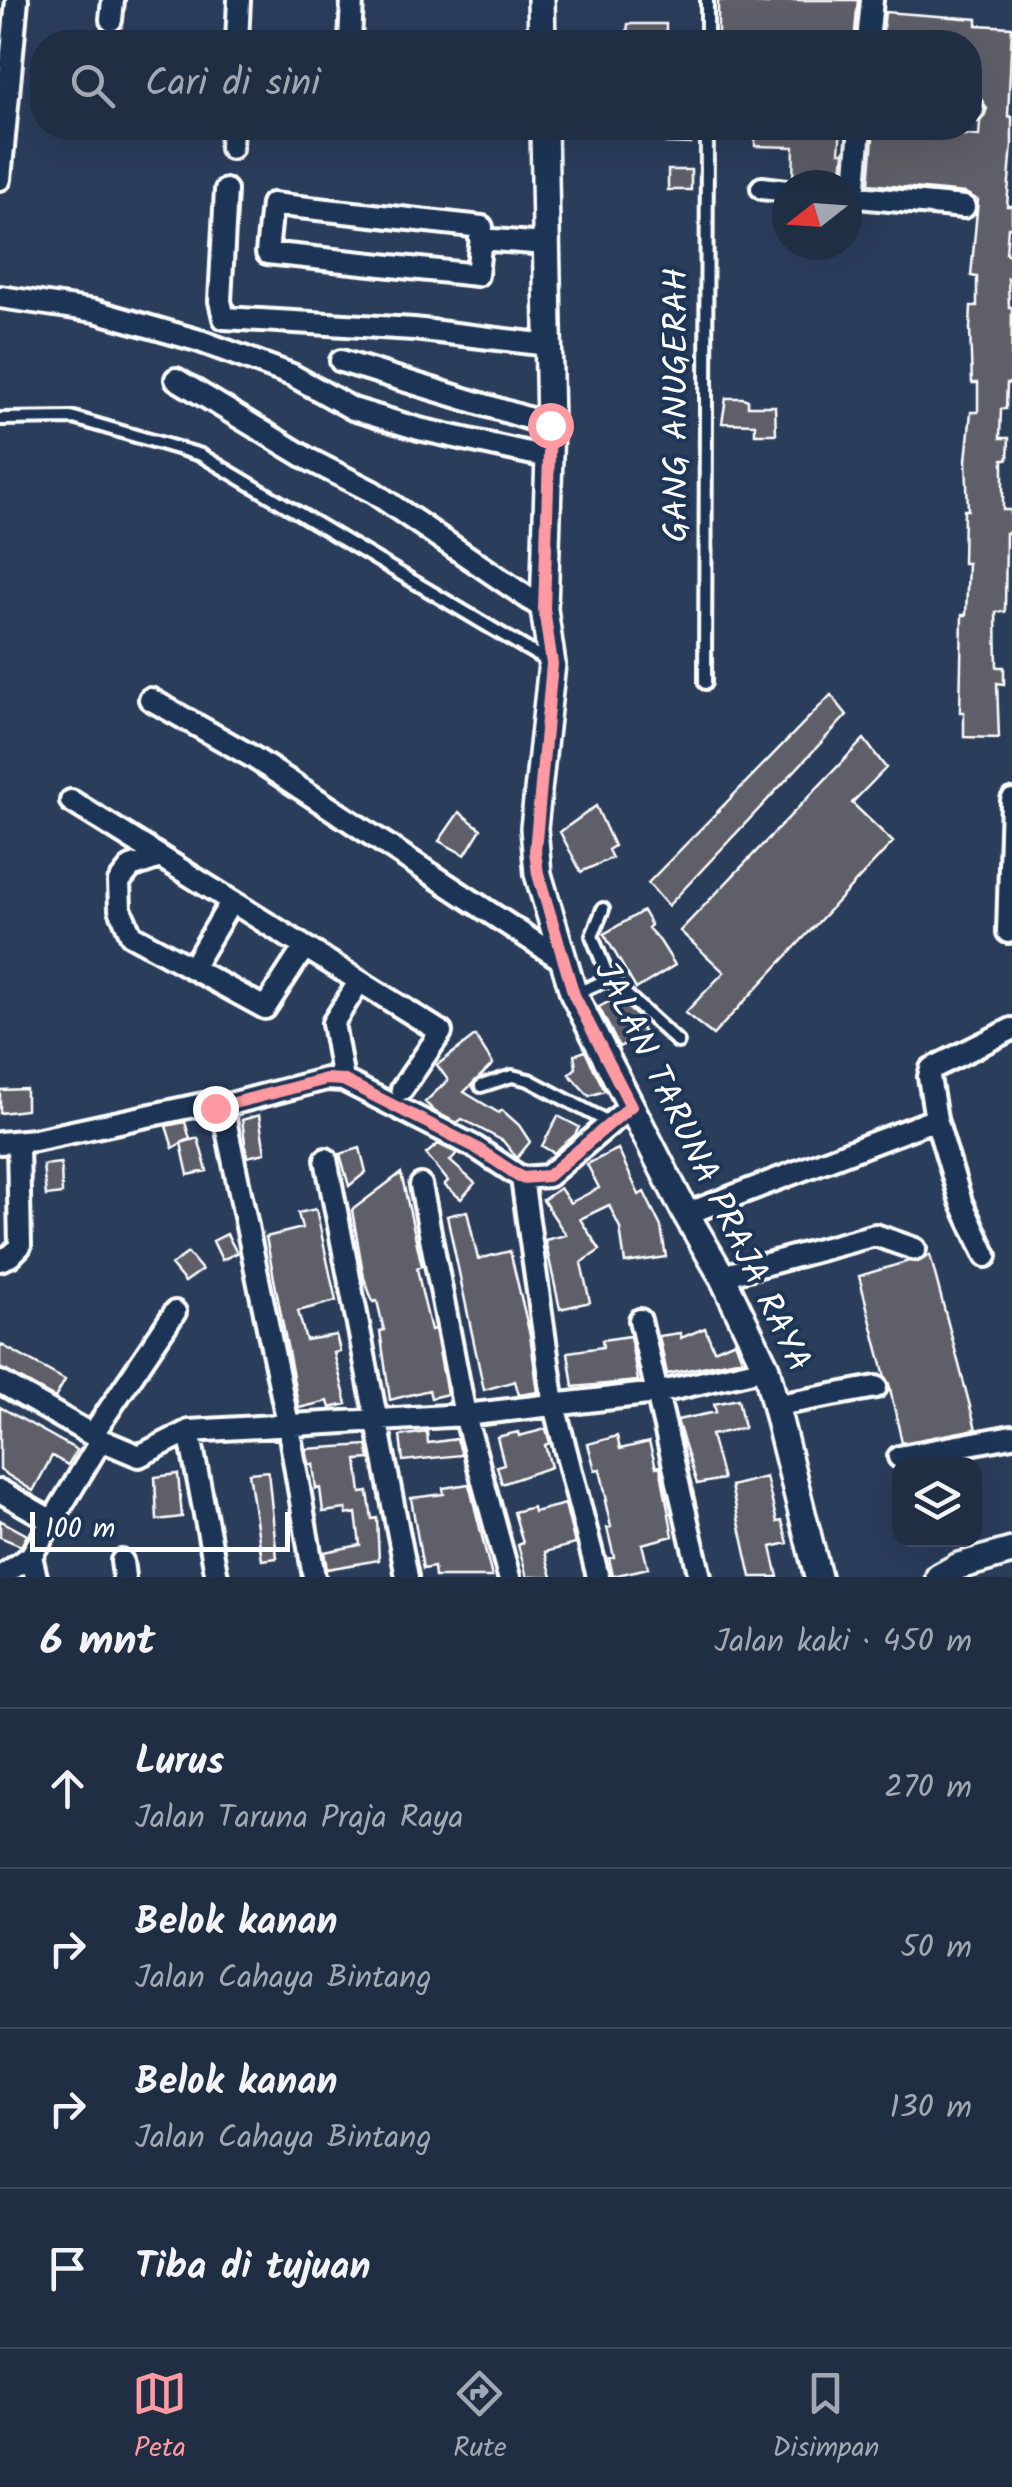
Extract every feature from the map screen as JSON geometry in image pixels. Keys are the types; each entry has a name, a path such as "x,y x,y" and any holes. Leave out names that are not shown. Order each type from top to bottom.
{"street":[{"path":"0,179 18,0"},
{"path":"238,30 239,0"},
{"path":"351,30 352,0"},
{"path":"541,0 542,30"},
{"path":"869,30 872,0"},
{"name":"JALAN TARUNA PRAJA RAYA","path":"544,140 550,425 544,609 552,664 535,851 538,874 574,995 766,1368 818,1577"},
{"path":"854,170 858,140"},
{"path":"762,188 772,189"},
{"path":"226,190 220,312 224,318 414,328 548,345"},
{"path":"862,197 964,207"},
{"path":"272,204 482,227 480,239 477,275 267,252 272,204"},
{"path":"480,239 546,244"},
{"path":"0,297 95,311 182,336 292,376 353,409 419,429 547,457"},
{"path":"341,362 550,425"},
{"path":"176,379 310,460 373,492 544,609"},
{"path":"150,699 251,756 562,960"},
{"path":"1008,932 1012,800"},
{"path":"71,802 440,1032 402,1089"},
{"path":"160,857 131,867 120,882 120,910 131,935 265,1008 304,948"},
{"path":"192,968 231,902"},
{"path":"343,1080 333,1023 360,982"},
{"path":"986,1256 962,1202 936,1120 929,1076 931,1068 1012,1029"},
{"path":"215,1108 326,1079 343,1080 475,1147 522,1178 548,1176 631,1106"},
{"path":"0,1260 20,1246 9,1143 203,1104 215,1108 226,1120 288,1424 314,1577"},
{"path":"686,1214 936,1120"},
{"path":"326,1159 407,1577"},
{"path":"522,1178 554,1405 598,1577"},
{"path":"421,1185 465,1416 509,1577"},
{"path":"722,1276 874,1235 916,1249"},
{"path":"0,1577 32,1556 97,1437 175,1312"},
{"path":"640,1320 700,1577"},
{"path":"0,1382 139,1456 188,1431 465,1416 656,1393 766,1368"},
{"path":"778,1405 876,1386"},
{"path":"188,1431 217,1577"},
{"path":"904,1457 1012,1436"},
{"path":"0,1491 52,1521"},
{"path":"939,1577 959,1566 1012,1551"},
{"path":"32,1556 36,1577"}],"lane":[{"path":"707,0 707,30"},
{"name":"GANG ANUGERAH","path":"705,683 707,140"},
{"path":"0,419 74,418 200,455 552,664"},
{"path":"603,908 592,936 609,979 678,1042"},
{"path":"574,995 609,979"},
{"path":"481,1086 512,1076 529,1080 610,1124"}],"building":[{"path":"718,0 768,4 768,0 858,0 855,30 718,30"},
{"path":"885,12 977,19 977,25 1012,27 1008,116 1012,117 1012,144 1007,206 1012,206 1012,227 1008,227 1006,254 1012,255 1012,278 1008,278 1012,307 1011,383 1007,383 1006,409 1001,409 1000,438 1009,438 1008,459 1003,459 1003,510 1011,510 1011,533 1006,533 1005,612 996,612 997,667 1004,667 1004,684 997,683 999,738 964,737 964,712 960,712 962,615 966,615 968,563 963,563 964,510 968,510 966,460 971,412 978,412 978,383 972,383 970,329 971,306 977,306 977,277 971,276 978,200 965,193 869,184 873,140 982,140 982,118 987,109 982,101 982,30 883,30"},
{"path":"628,24 666,24 666,30 627,30"},
{"path":"666,140 691,140 691,144"},
{"path":"755,140 840,140 839,152 844,152 842,170 793,170 794,147 755,146"},
{"path":"668,170 691,170 691,190 668,190"},
{"path":"726,398 743,398 748,400 748,406 775,406 776,434 755,434 755,424 722,423"},
{"path":"831,695 847,715 668,906 648,883"},
{"path":"864,739 886,768 852,803 893,842 713,1035 685,1013 724,972 680,931"},
{"path":"596,806 614,846 608,850 612,858 581,872 560,832"},
{"path":"459,812 481,829 465,855 439,841"},
{"path":"643,911 651,925 648,928 675,965 636,989 604,934"},
{"path":"616,998 635,1014 644,1034 619,1047 599,1007"},
{"path":"475,1036 493,1064 464,1092 499,1113 502,1110 519,1125 530,1142 517,1158 503,1141 462,1119 457,1123 425,1102 448,1080 437,1065"},
{"path":"585,1051 605,1091 589,1096 569,1074 576,1068 574,1055"},
{"path":"26,1089 26,1110 0,1113 0,1090"},
{"path":"259,1115 265,1153 247,1157 242,1120"},
{"path":"558,1116 579,1127 554,1153 542,1146"},
{"path":"185,1122 190,1139 173,1148 166,1126"},
{"path":"198,1138 207,1171 188,1175 181,1143"},
{"path":"438,1144 457,1153 450,1161 475,1183 461,1199 444,1185 448,1181 426,1154"},
{"path":"360,1148 366,1172 349,1186 340,1154"},
{"path":"618,1149 639,1195 644,1192 661,1227 666,1257 625,1263 620,1228 609,1205 580,1219 600,1250 581,1263 590,1302 560,1309 545,1240 566,1235 543,1200 560,1188 570,1203 599,1188 587,1164"},
{"path":"61,1163 62,1194 46,1196 43,1165"},
{"path":"401,1173 422,1266 417,1268 422,1293 431,1330 435,1329 447,1394 431,1398 429,1390 390,1400 380,1331 384,1330 377,1301 373,1302 364,1278 352,1210"},
{"path":"316,1209 336,1301 298,1311 306,1340 336,1335 340,1351 334,1353 347,1404 330,1408 328,1401 299,1408 266,1237 302,1228 298,1213"},
{"path":"467,1211 478,1259 510,1251 530,1335 538,1392 519,1395 515,1381 484,1390 447,1216"},
{"path":"227,1234 237,1253 222,1260 213,1241"},
{"path":"188,1253 202,1270 185,1282 171,1265"},
{"path":"930,1255 976,1429 902,1443 859,1276 909,1261 918,1262"},
{"path":"705,1328 714,1350 735,1341 742,1359 667,1374 659,1336 680,1333 681,1338"},
{"path":"630,1336 638,1381 573,1387 568,1352 603,1347 602,1340"},
{"path":"0,1344 65,1380 55,1398 0,1368"},
{"path":"738,1399 744,1428 711,1435 723,1479 697,1484 677,1420 716,1412 714,1404"},
{"path":"0,1407 77,1450 68,1465 52,1456 33,1491 0,1470"},
{"path":"546,1429 550,1443 545,1445 551,1467 502,1484 497,1466 504,1464 497,1437"},
{"path":"427,1432 428,1443 457,1439 462,1455 403,1461 400,1436"},
{"path":"617,1436 620,1449 649,1442 656,1467 660,1466 673,1536 642,1544 648,1568 613,1576 607,1501 600,1469 595,1470 588,1444"},
{"path":"367,1445 370,1459 357,1460 361,1493 368,1492 372,1519 377,1518 379,1560 327,1569 324,1552 360,1545 356,1513 346,1515 346,1509 323,1512 320,1488 316,1489 313,1464 309,1464 306,1449"},
{"path":"268,1471 277,1558 262,1560 249,1473"},
{"path":"178,1474 182,1517 157,1520 155,1477"},
{"path":"766,1477 777,1522 782,1521 788,1543 771,1547 778,1577 751,1577 731,1486"},
{"path":"469,1484 492,1577 435,1577 434,1567 423,1569 411,1498 444,1494 443,1488"},
{"path":"565,1504 575,1544 545,1552 552,1577 527,1577 514,1512 533,1507 534,1512"},
{"path":"0,1520 27,1535 21,1546 0,1537"}],"route":[{"path":"215,1108 326,1079 343,1080 475,1147 522,1178 535,1180 548,1176 578,1153 631,1106 574,995 538,874 535,851 534,828 552,664 544,609 550,425"}]}
